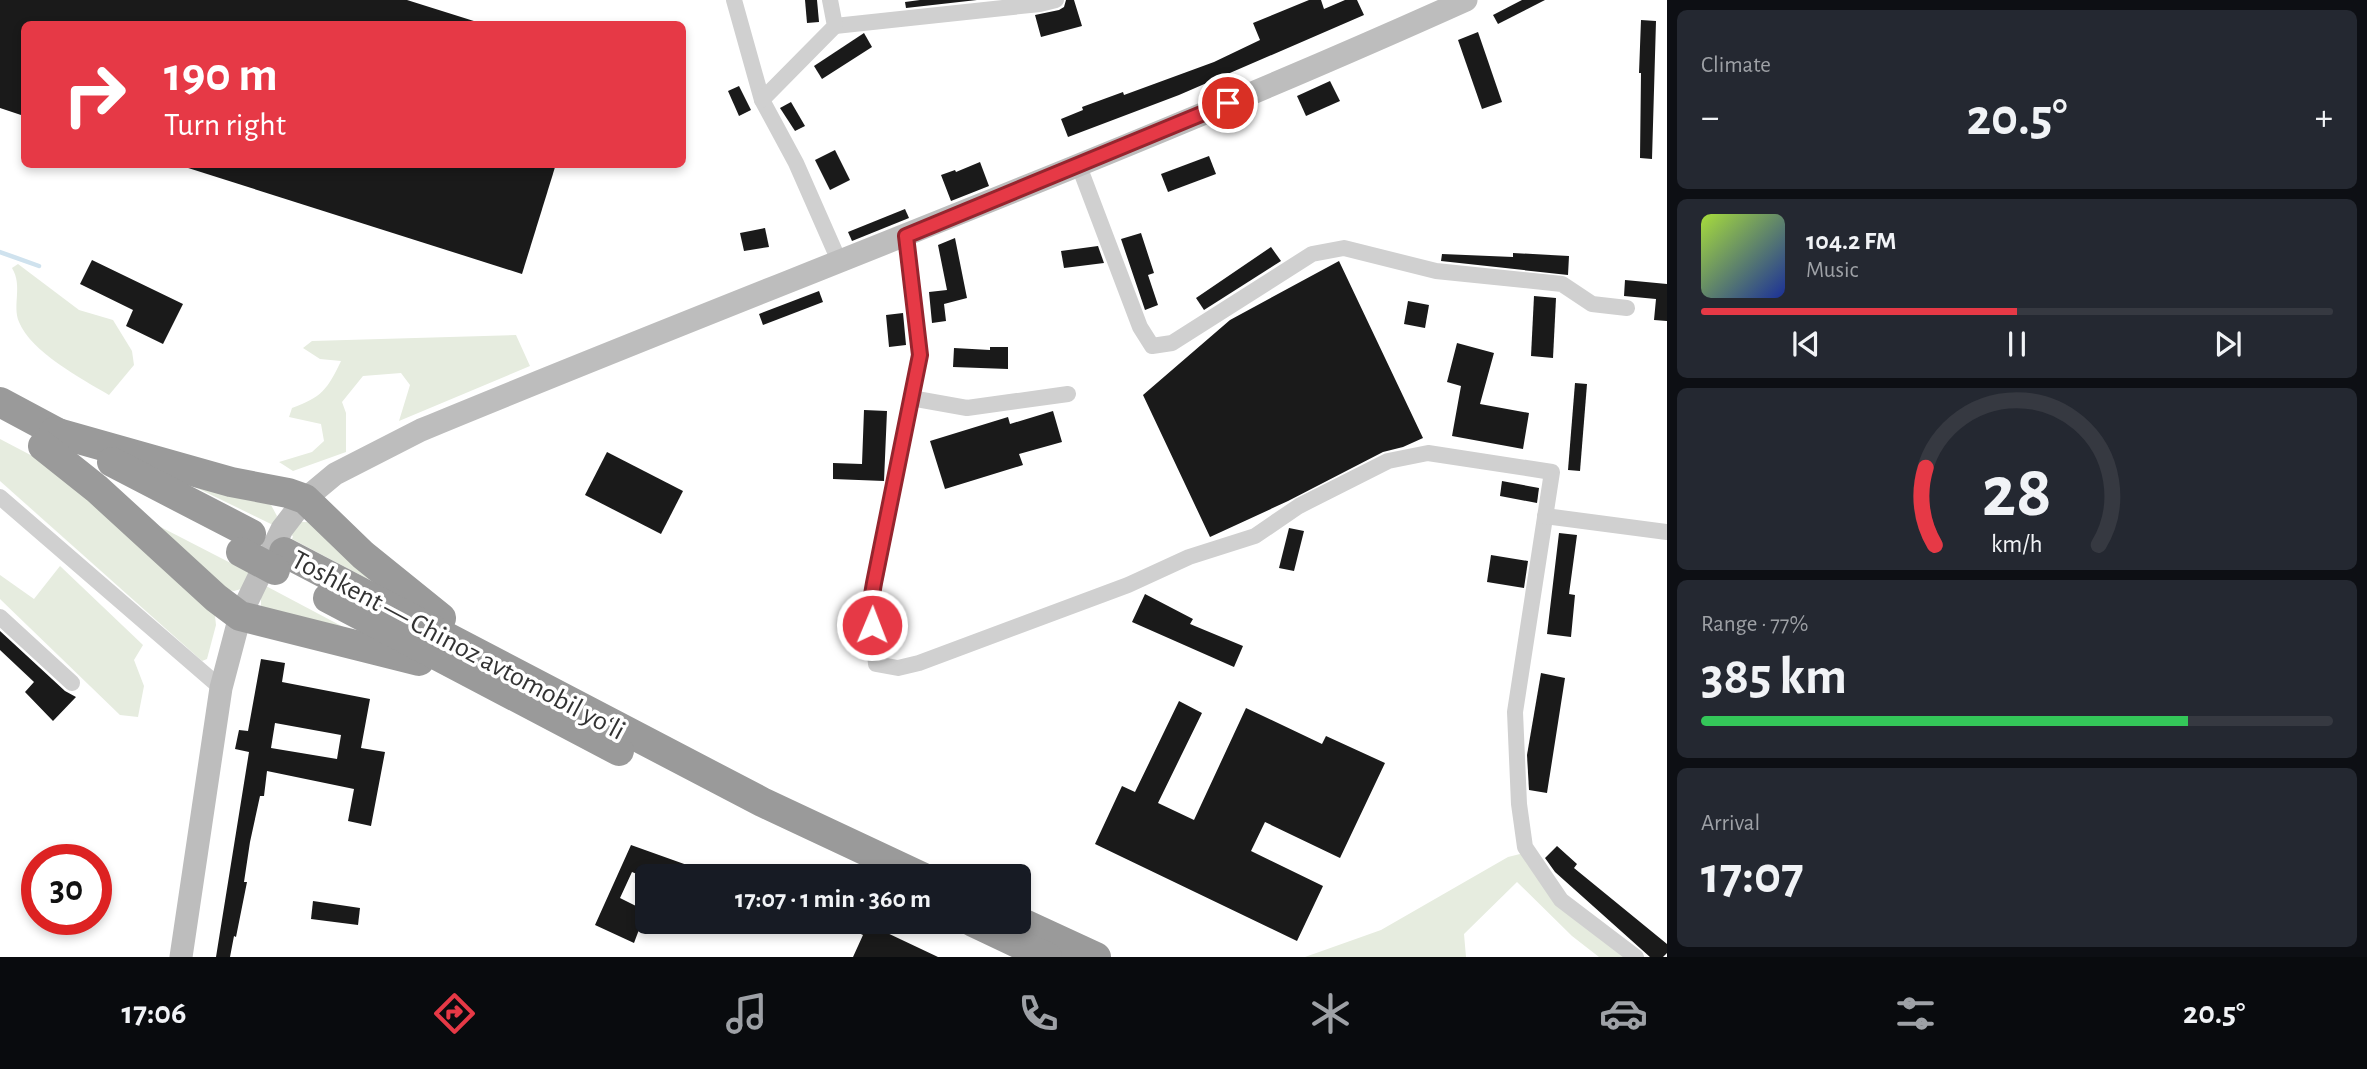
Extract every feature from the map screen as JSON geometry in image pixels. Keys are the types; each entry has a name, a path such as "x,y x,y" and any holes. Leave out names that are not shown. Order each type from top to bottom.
{"highway":[{"name":"Toshkent — Chinoz avtomobil yoʻli","path":"0,402 49,439 505,680 758,821 849,864"},
{"name":"Toshkent — Chinoz avtomobil yoʻli","path":"0,423 49,439"},
{"path":"49,439 296,496 505,680"},
{"path":"49,439 131,523 216,598 240,615 394,653 454,671 505,680"},
{"name":"Toshkent — Chinoz avtomobil yoʻli","path":"505,680 894,864"},
{"path":"1031,927 1096,957"},
{"path":"999,934 1047,957"}],"main road":[{"path":"181,957 221,688 240,615 296,496 421,430 1080,166 1465,0"}],"street":[{"path":"734,0 762,100 796,163 840,262"},
{"path":"830,0 835,26"},
{"path":"762,100 835,26 1056,0"},
{"path":"1080,166 1140,327 1152,346 1172,343 1312,254 1344,248 1436,271 1562,284 1592,304 1626,308"},
{"path":"906,236 920,355 870,606 876,664 898,668 919,663 1129,584 1189,557 1255,536 1299,506 1388,461 1428,453 1552,472 1515,712 1519,804 1525,848 1561,900 1636,957"},
{"path":"911,398 967,408 1068,394"},
{"path":"0,497 221,688"},
{"path":"1545,516 1667,532"},
{"path":"0,617 72,683"}],"shaded area":[{"path":"18,264 79,310 113,320 132,351 134,365 109,395 58,364 25,333 17,316 17,282 12,268"},
{"path":"516,335 530,366 399,421 410,385 401,373 363,376 342,402 346,413 346,452 293,471 279,462 312,452 324,441 321,424 289,417 292,408 323,391 341,361 320,359 303,348 312,341"},
{"path":"0,439 63,472 214,607 216,625 207,659 202,661 0,481"},
{"path":"152,466 271,505 277,516 273,525"},
{"path":"116,504 252,574 241,589 223,589"},
{"path":"301,522 309,522 389,590 292,539 293,536 289,534"},
{"path":"60,566 143,645 134,660 144,686 138,717 120,715 0,599 0,575 34,599"},
{"path":"266,586 381,647 261,606 261,595"},
{"path":"1524,853 1629,957 1599,957 1572,936 1517,882 1464,934 1466,957 1305,957 1381,930 1508,857"}],"building":[{"path":"0,0 407,0 474,21 21,21 21,115 0,108"},
{"path":"805,0 817,0 819,22 807,23"},
{"path":"977,0 906,8 905,2"},
{"path":"1066,0 1074,0 1082,26 1041,37 1035,15 1059,10 1064,7"},
{"path":"1309,0 1321,0 1324,9 1345,0 1357,0 1364,15 1179,95 1068,137 1061,119 1083,110 1082,107 1123,92 1124,95 1214,62 1260,40 1253,23"},
{"path":"1522,0 1545,0 1498,24 1493,15"},
{"path":"1641,20 1656,21 1652,159 1640,158"},
{"path":"1478,32 1502,102 1482,109 1458,40"},
{"path":"864,33 872,47 822,79 814,66"},
{"path":"1330,81 1340,101 1306,116 1297,96"},
{"path":"739,86 751,110 739,116 728,91"},
{"path":"791,102 805,126 795,131 780,108"},
{"path":"835,150 850,180 830,190 815,160"},
{"path":"1209,156 1216,174 1168,192 1161,174"},
{"path":"980,162 989,186 951,201 941,175"},
{"path":"188,168 555,168 522,274"},
{"path":"905,209 909,218 852,241 848,232"},
{"path":"765,228 769,247 744,251 740,233"},
{"path":"1141,233 1154,273 1148,275 1158,305 1145,310 1121,239"},
{"path":"955,238 967,298 944,304 946,321 932,323 929,292 947,290 938,245"},
{"path":"1098,246 1104,263 1064,268 1061,251"},
{"path":"1271,247 1281,261 1204,310 1196,298"},
{"path":"1513,253 1569,256 1568,275 1441,261 1442,254 1513,257"},
{"path":"92,260 183,304 163,344 126,326 133,310 80,284"},
{"path":"1339,261 1423,438 1383,452 1210,537 1143,395 1230,320"},
{"path":"1625,280 1667,284 1667,321 1654,320 1656,299 1624,296"},
{"path":"819,291 823,302 763,325 759,314"},
{"path":"1534,296 1556,298 1553,358 1531,356"},
{"path":"1408,301 1429,305 1425,328 1404,324"},
{"path":"903,313 906,345 889,347 886,315"},
{"path":"1457,343 1494,353 1480,404 1529,413 1523,449 1452,436 1461,386 1447,382"},
{"path":"990,347 1008,347 1008,369 953,367 954,348 990,350"},
{"path":"1575,383 1587,384 1580,471 1568,470"},
{"path":"864,410 887,411 884,481 833,479 833,463 862,464"},
{"path":"1053,411 1062,442 1019,454 1023,465 945,489 930,441 1008,417 1010,424"},
{"path":"607,452 683,491 661,534 585,495"},
{"path":"1502,481 1539,488 1537,503 1500,496"},
{"path":"1289,528 1304,531 1294,571 1279,568"},
{"path":"1559,533 1577,535 1569,594 1575,595 1571,637 1547,634"},
{"path":"1491,555 1528,561 1524,588 1487,582"},
{"path":"1145,594 1193,619 1190,624 1243,646 1234,667 1132,622"},
{"path":"0,631 65,691 76,697 53,721 25,692 34,682 0,650"},
{"path":"261,659 285,663 282,682 370,699 361,748 385,752 371,826 348,821 354,789 267,771 264,796 260,796 250,842 244,882 247,882 236,937 234,936 230,957 216,957 249,752 235,749 239,730 248,731","holes":["275,723 341,735 337,759 271,748"]},
{"path":"1541,673 1565,678 1547,793 1529,790 1527,755"},
{"path":"1179,701 1202,713 1158,803 1194,820 1246,708 1322,744 1326,736 1385,763 1340,858 1265,822 1251,851 1323,886 1297,941 1095,844 1122,786 1135,792"},
{"path":"631,845 684,864 635,864 635,873 632,872 620,898 635,906 635,934 637,934 634,943 595,925"},
{"path":"1557,846 1577,864 1574,868 1667,944 1667,953 1663,957 1650,957 1555,872 1545,858"},
{"path":"313,901 360,908 358,925 311,919"},
{"path":"861,934 889,934 938,957 853,957 863,935"}],"waterway":[{"path":"0,252 39,266"}],"route":[{"path":"872,625 870,606 874,583 920,355 906,236 1228,103"}]}
